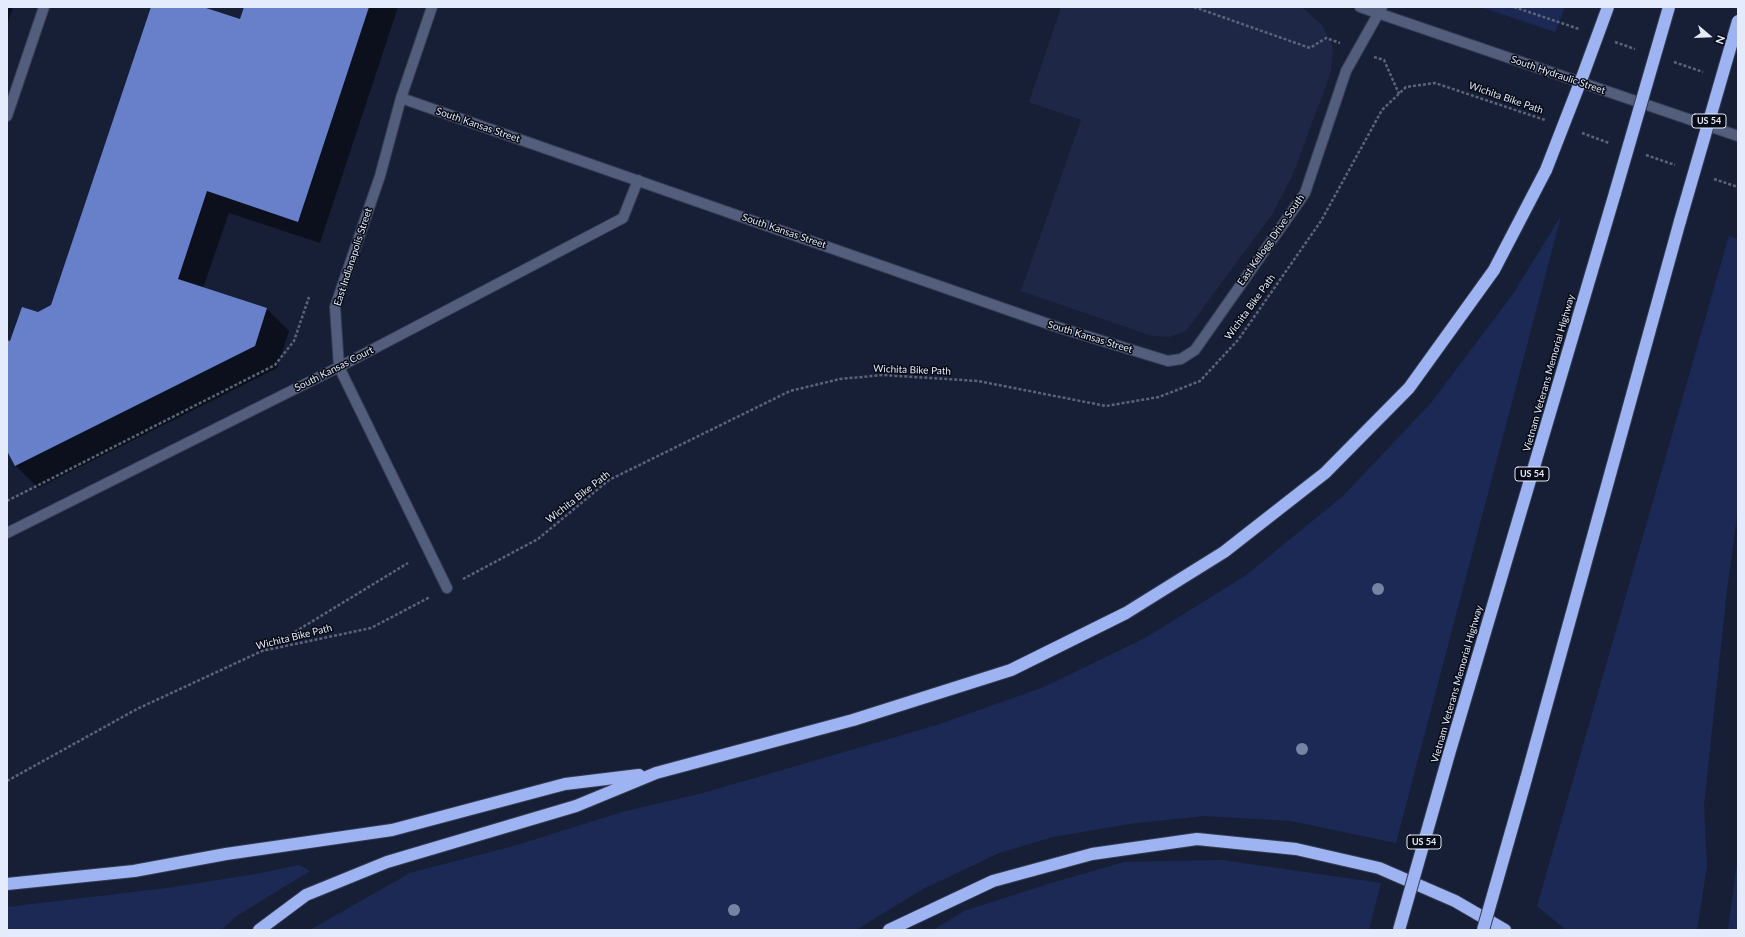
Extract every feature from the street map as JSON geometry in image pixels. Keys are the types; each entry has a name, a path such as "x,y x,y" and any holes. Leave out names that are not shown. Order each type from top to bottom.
{"highway":[{"path":"259,930 306,895 387,862 576,806 656,773 853,720 1011,670 1126,613 1224,552 1325,473 1409,388 1494,270 1546,170 1608,7"},
{"name":"Vietnam Veterans Memorial Highway","path":"1399,930 1449,754 1669,7"},
{"name":"US 54","path":"1483,930 1680,221 1738,20"},
{"path":"7,884 134,871 226,854 392,830 565,784 656,773"},
{"path":"889,930 993,882 1092,854 1198,839 1296,850 1379,868 1455,901 1505,930"}],"street":[{"path":"7,116 44,7"},
{"name":"East Indianapolis Street","path":"432,7 401,98 380,176 335,307 339,367 447,588"},
{"name":"South Hydraulic Street","path":"1360,7 1380,10 1738,136"},
{"name":"East Kellogg Drive South","path":"1168,360 1181,359 1195,350 1305,193 1346,71 1380,10"},
{"name":"South Kansas Street","path":"401,98 1054,326 1168,360"},
{"name":"South Kansas Court","path":"7,533 339,367 623,218 638,180"}],"path":[{"path":"1194,7 1310,48 1326,38 1384,60 1399,94"},
{"path":"1514,7 1581,30"},
{"path":"1611,40 1641,50"},
{"path":"1671,61 1708,73"},
{"name":"Wichita Bike Path","path":"7,781 137,709 262,651 371,628 538,539 609,480 790,391 840,379 883,375 978,381 1106,406 1159,397 1200,381 1238,340 1321,221 1382,110 1406,87 1435,83 1546,121"},
{"path":"1576,131 1612,144"},
{"path":"1642,154 1679,167"},
{"path":"1708,177 1738,187"},
{"path":"7,501 275,365 294,341 309,297"},
{"path":"262,651 408,563"}],"shaded area":[{"path":"1061,7 1299,7 1303,8 1322,25 1333,47 1331,72 1293,174 1273,213 1186,331 1169,337 1152,336 1021,291 1081,120 1029,102"},
{"path":"1481,7 1565,7 1555,32"},
{"path":"1561,216 1396,843 1291,821 1204,816 1129,824 1053,837 999,853 923,889 856,930 310,930 410,873 517,845 622,812 703,793 937,725 1044,687 1145,638 1245,576 1343,496 1431,403 1513,294"},
{"path":"1729,236 1738,239 1738,508 1726,599 1704,805 1707,866 1697,930 1566,930 1537,906"},
{"path":"1738,856 1738,930 1728,930"},
{"path":"1222,860 1381,883 1369,930 933,930 964,911 1048,884 1124,862"},
{"path":"299,865 310,871 238,915 221,930 7,930 7,907 167,888 256,874"}],"building":[{"path":"151,7 203,7 240,19 244,7 369,7 298,222 207,191 178,279 267,308 255,346 15,466 7,451 7,340 10,341 22,307 38,312 51,305"}]}
